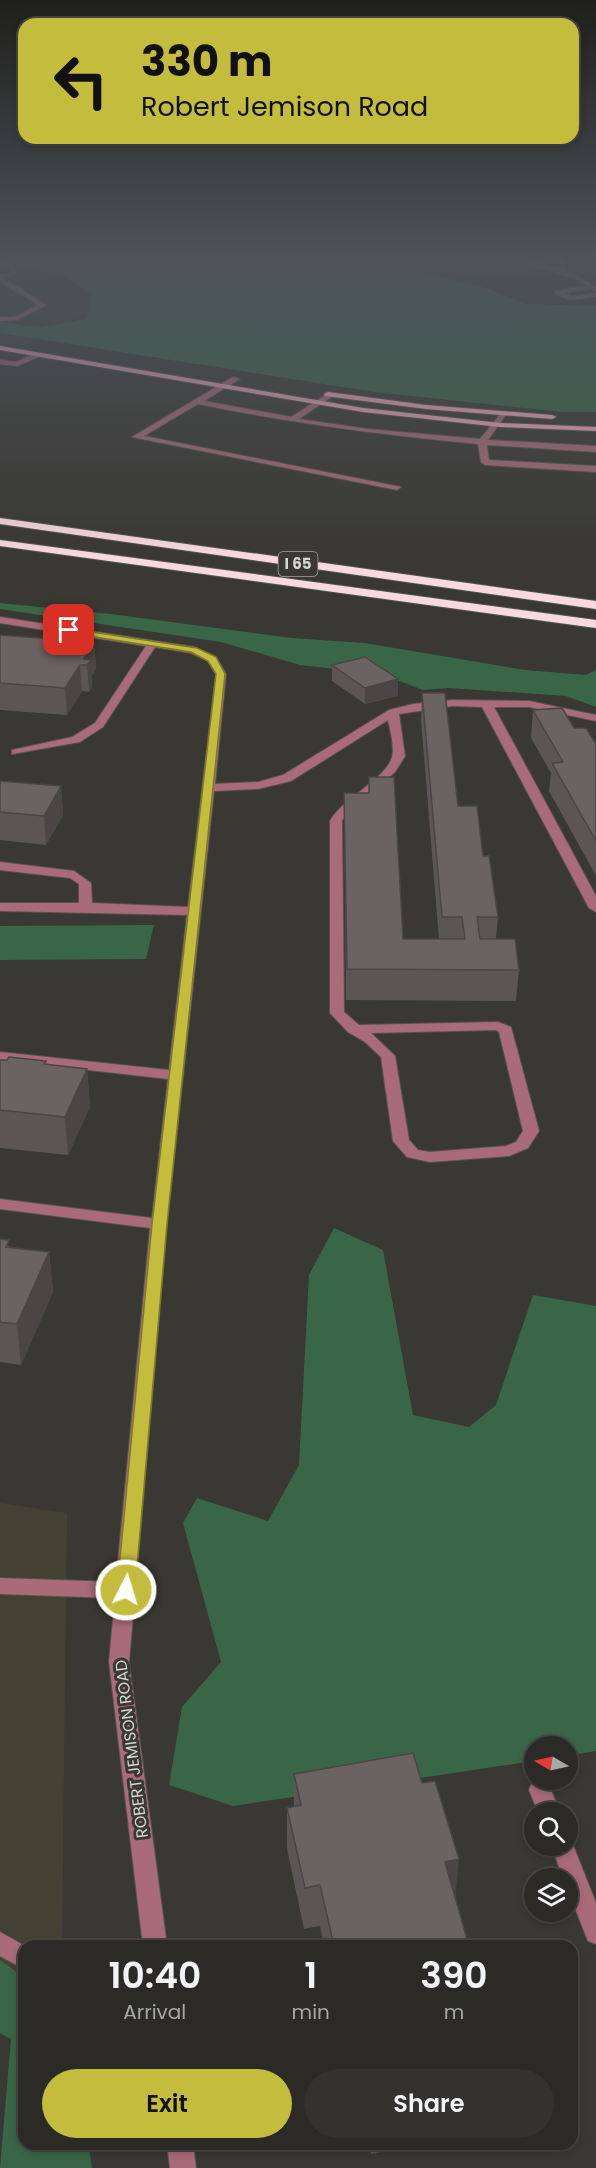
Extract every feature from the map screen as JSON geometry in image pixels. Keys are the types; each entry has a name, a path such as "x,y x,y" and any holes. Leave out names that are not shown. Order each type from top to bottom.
{"highway":[{"name":"I 65","path":"0,521 596,605"},
{"name":"I 65","path":"0,543 596,624"}],"main road":[{"path":"52,357 411,416 495,424 596,429"},
{"path":"107,357 282,387"},
{"path":"321,393 426,407 561,418"}],"street":[{"path":"0,362 17,364 34,357"},
{"path":"236,379 136,437 397,487"},
{"path":"292,420 330,394"},
{"path":"199,402 292,420 368,431 482,442 596,449"},
{"path":"503,413 482,442 485,462 596,469"},
{"name":"ROBERT JEMISON ROAD","path":"0,620 194,650 212,659 220,674 159,1224 119,1662 154,1940"},
{"path":"16,752 76,740 99,726 153,644"},
{"path":"208,788 255,787 287,778 393,712 413,707 486,702 529,704 596,718"},
{"path":"486,702 596,908"},
{"path":"353,1029 498,1026 506,1030 531,1131 522,1145 509,1151 430,1157 413,1154 400,1141 388,1056 379,1044 353,1029 337,1013 334,831 341,812 391,770 399,756 393,712"},
{"path":"0,866 74,875 86,883 86,907"},
{"path":"0,907 194,911"},
{"path":"0,1056 176,1075"},
{"path":"0,1204 159,1224"},
{"path":"0,1586 126,1590"},
{"path":"540,1790 545,1802"},
{"path":"565,1856 596,1933"},
{"path":"0,1943 18,1954"},
{"path":"181,2150 183,2168"}],"shaded area":[{"path":"0,1503 67,1513 62,1940 18,1940 18,1973 0,1960"}],"green space":[{"path":"154,357 596,357 596,412 562,412 375,392"},
{"path":"0,603 111,614 292,638 365,643 525,670 586,675 596,670 596,707 566,696 449,688 423,690 381,674 300,665 221,642 0,609"},
{"path":"154,925 146,959 0,960 0,926"},
{"path":"334,1228 383,1250 413,1415 469,1427 496,1405 533,1295 596,1306 596,1751 578,1754 578,1736 524,1736 524,1762 233,1806 169,1785 182,1707 221,1662 183,1523 197,1498 268,1521 299,1465 309,1275"},
{"path":"0,1960 18,1973 18,2150 89,2150 92,2168 0,2168 11,2039 0,2033"}],"building":[{"path":"0,635 94,642 84,659 91,660 87,665 80,665 65,688 0,683"},
{"path":"365,657 398,679 365,688 332,665"},
{"path":"422,693 445,693 458,806 477,806 483,856 489,856 498,917 477,917 480,939 515,939 519,970 347,969 344,793 369,793 369,777 394,777 403,939 465,939 462,917 442,917"},
{"path":"562,708 574,728 586,728 596,744 596,841 552,763 563,762 533,710"},
{"path":"0,781 61,786 44,816 0,812"},
{"path":"9,1057 87,1069 65,1117 0,1110 0,1060 7,1060"},
{"path":"0,1239 9,1240 6,1247 49,1252 17,1324 0,1322"},
{"path":"413,1753 422,1783 435,1781 459,1859 445,1862 467,1940 333,1940 320,1885 305,1888 287,1808 301,1805 294,1774"}],"route":[{"path":"69,630 194,650 212,659 220,674 159,1224 126,1590"}]}
